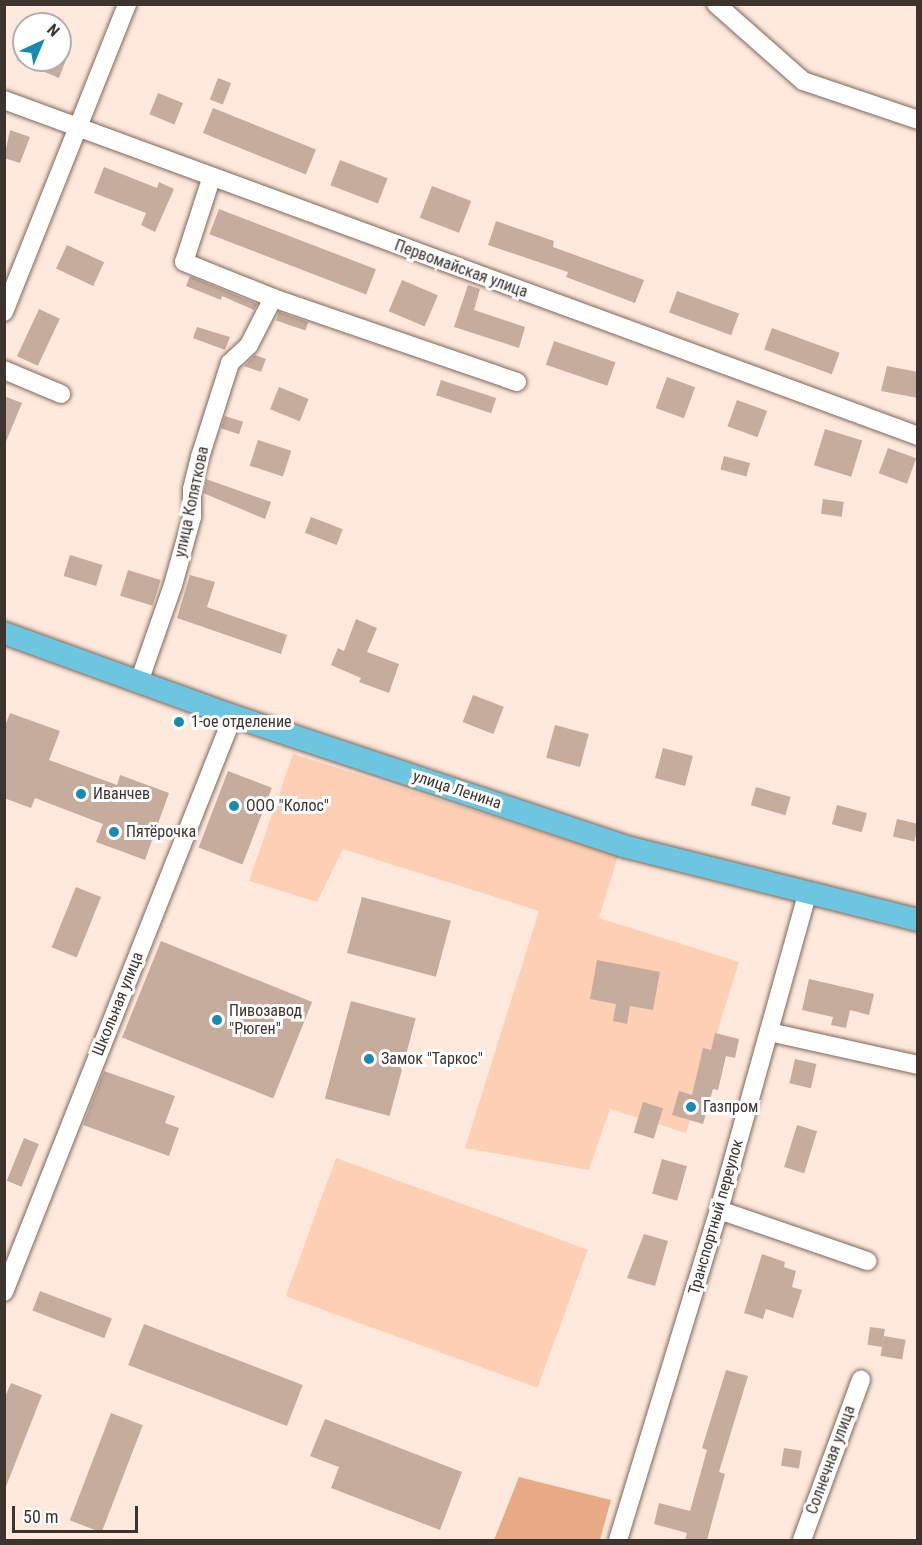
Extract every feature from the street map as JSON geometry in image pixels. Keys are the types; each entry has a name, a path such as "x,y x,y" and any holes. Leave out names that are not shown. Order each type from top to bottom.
{"main road":[{"name":"улица Ленина","path":"4,633 233,716 623,846 918,920"}],"street":[{"path":"4,312 127,4"},
{"path":"716,4 803,81 918,120"},
{"name":"Первомайская улица","path":"4,100 212,179 918,436"},
{"path":"212,179 184,262 273,298 517,382"},
{"name":"улица Копяткова","path":"138,682 173,585 192,517 192,489 200,457 230,363 249,345 273,298"},
{"path":"4,369 61,394"},
{"name":"Школьная улица","path":"4,1292 233,716"},
{"name":"Транспортный переулок","path":"618,1540 719,1210 808,891"},
{"path":"769,1032 918,1065"},
{"path":"719,1210 867,1261"},
{"name":"Солнечная улица","path":"802,1540 861,1380"}],"shaded area":[{"path":"293,754 618,856 599,918 739,962 686,1133 610,1109 589,1170 465,1148 539,911 343,849 317,902 249,881"},
{"path":"336,1158 588,1250 538,1388 286,1296"},
{"path":"519,1477 611,1500 600,1540 494,1540"}],"building":[{"path":"45,72 61,72 59,78"},
{"path":"218,78 231,83 223,104 210,99"},
{"path":"158,93 183,103 174,124 149,114"},
{"path":"213,108 316,150 306,175 203,133"},
{"path":"10,130 30,137 20,163 4,158"},
{"path":"340,160 388,178 378,203 330,185"},
{"path":"104,167 157,188 159,182 174,189 155,232 141,225 146,213 94,193"},
{"path":"432,186 471,201 459,233 420,218"},
{"path":"219,209 376,269 366,294 209,234"},
{"path":"496,221 554,241 553,247 644,280 635,303 566,277 568,272 488,245"},
{"path":"67,245 104,262 93,286 56,269"},
{"path":"190,276 257,304 254,310 222,296 221,300 186,286"},
{"path":"402,280 438,295 425,327 389,311"},
{"path":"468,285 480,289 474,310 525,327 519,348 454,327"},
{"path":"677,291 739,314 731,335 669,313"},
{"path":"39,309 60,319 38,366 17,356"},
{"path":"279,312 308,322 305,331 276,321"},
{"path":"197,327 230,337 225,350 193,338"},
{"path":"772,328 840,353 832,374 764,350"},
{"path":"554,341 615,362 607,386 546,365"},
{"path":"255,355 266,359 261,372 244,366"},
{"path":"887,366 918,372 918,398 881,391"},
{"path":"667,377 695,387 684,418 656,408"},
{"path":"441,380 496,398 491,413 436,395"},
{"path":"279,387 309,399 300,421 270,409"},
{"path":"4,396 22,403 5,444 4,444"},
{"path":"737,400 767,411 757,437 727,426"},
{"path":"225,416 243,422 239,434 221,428"},
{"path":"825,429 862,440 851,477 814,465"},
{"path":"258,440 291,451 283,476 250,466"},
{"path":"888,448 916,458 907,484 879,473"},
{"path":"724,456 750,463 746,477 720,470"},
{"path":"206,479 271,502 265,519 203,493"},
{"path":"823,499 844,502 842,517 821,514"},
{"path":"311,517 343,529 337,545 305,533"},
{"path":"70,555 103,565 96,586 64,576"},
{"path":"128,570 161,580 153,606 120,596"},
{"path":"190,575 215,582 207,607 287,635 281,654 177,618"},
{"path":"356,619 377,628 367,652 399,664 389,693 359,682 361,678 331,665 338,648 344,651"},
{"path":"473,695 504,707 493,734 463,722"},
{"path":"10,713 60,731 49,760 117,785 120,775 169,793 145,860 96,842 103,824 35,798 31,808 4,798 4,728"},
{"path":"555,725 589,734 580,767 546,758"},
{"path":"663,748 693,756 685,786 655,778"},
{"path":"228,771 272,788 242,864 199,848"},
{"path":"756,787 791,797 785,815 751,805"},
{"path":"837,805 867,813 862,832 832,824"},
{"path":"897,819 918,824 914,841 893,837"},
{"path":"76,887 101,897 77,957 52,947"},
{"path":"362,897 451,921 436,977 347,953"},
{"name":"Пивозавод \"Рюген\"","path":"161,941 312,1002 273,1098 122,1037"},
{"path":"597,960 660,972 653,1010 630,1006 627,1024 613,1021 616,1004 590,999"},
{"path":"809,979 874,994 869,1015 850,1010 846,1028 831,1025 833,1017 802,1010"},
{"name":"Замок \"Таркос\"","path":"351,1001 416,1018 390,1116 325,1099"},
{"path":"715,1033 739,1039 735,1058 726,1056 718,1090 713,1089 703,1124 672,1115 679,1091 692,1095 703,1048 711,1050"},
{"path":"795,1059 816,1064 811,1088 789,1083"},
{"path":"104,1071 175,1096 165,1123 179,1128 169,1156 83,1125"},
{"path":"643,1102 663,1108 654,1139 634,1133"},
{"path":"797,1125 817,1131 804,1173 784,1167"},
{"path":"24,1138 39,1144 22,1187 7,1181"},
{"path":"662,1159 687,1166 677,1201 652,1194"},
{"path":"644,1234 668,1241 655,1286 627,1278"},
{"path":"762,1254 785,1262 784,1267 796,1271 792,1287 802,1290 793,1318 766,1309 763,1319 744,1313"},
{"path":"40,1291 112,1319 104,1338 32,1311"},
{"path":"144,1324 303,1385 287,1426 128,1365"},
{"path":"870,1327 885,1329 882,1347 867,1345"},
{"path":"884,1336 906,1340 902,1360 881,1356"},
{"path":"726,1370 748,1376 719,1472 725,1474 707,1540 685,1540 687,1533 654,1524 659,1503 690,1511 707,1450 702,1448"},
{"path":"11,1383 42,1395 5,1489 4,1399"},
{"path":"111,1413 143,1425 102,1533 70,1520"},
{"path":"325,1419 462,1472 440,1530 331,1488 339,1467 310,1456"},
{"path":"784,1448 802,1451 799,1469 781,1466"}],"place":[{"name":"1-ое отделение","path":"179,722"},
{"name":"Иванчев","path":"81,794"},
{"name":"ООО \"Колос\"","path":"234,806"},
{"name":"Пятёрочка","path":"114,832"},
{"name":"Пивозавод \"Рюген\"","path":"217,1020"},
{"name":"Замок \"Таркос\"","path":"369,1059"},
{"name":"Газпром","path":"691,1107"}]}
